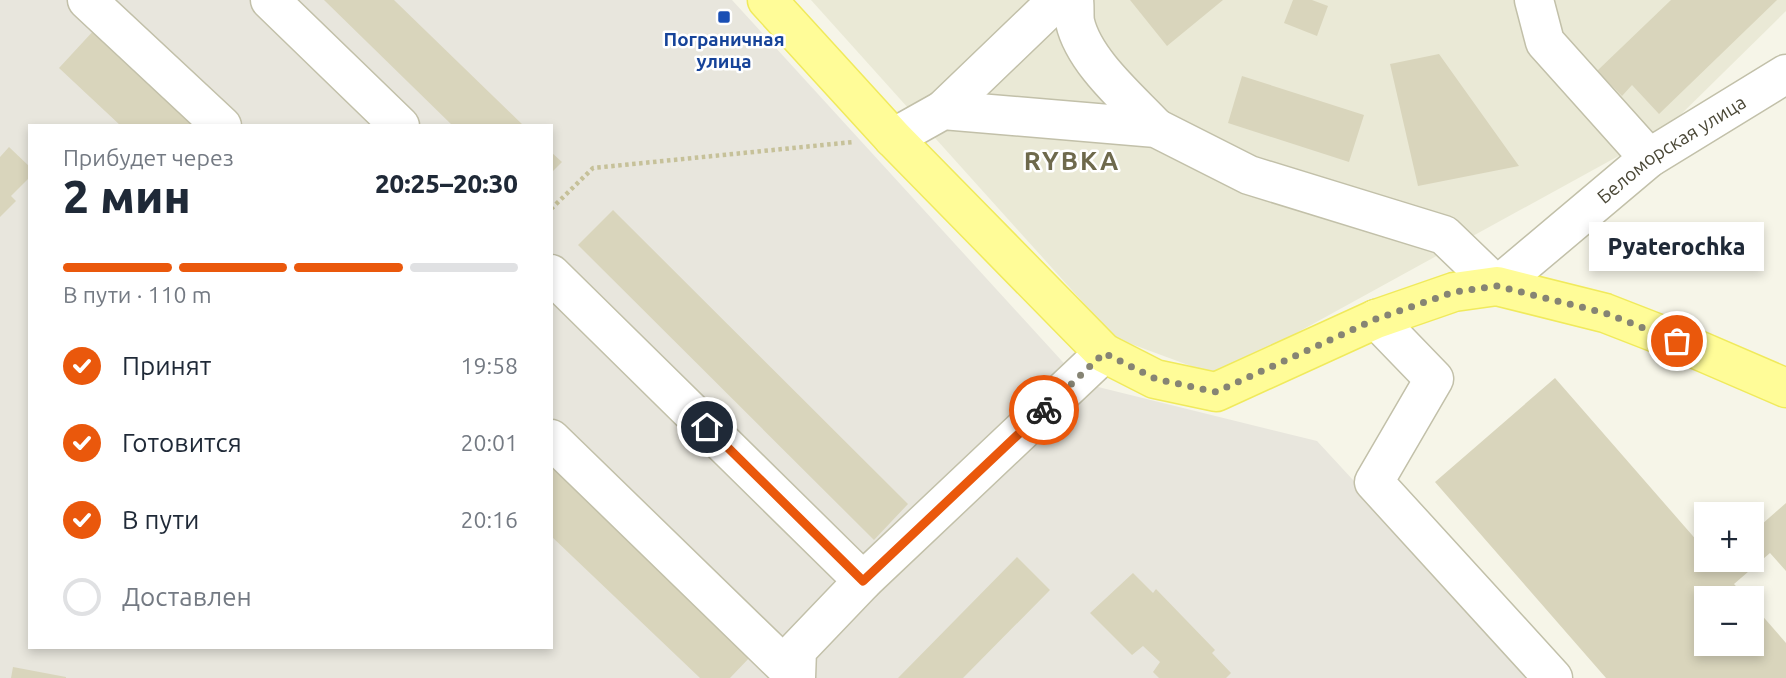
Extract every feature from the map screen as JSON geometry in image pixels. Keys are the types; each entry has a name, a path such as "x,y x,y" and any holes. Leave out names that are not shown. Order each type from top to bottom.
{"main road":[{"path":"767,0 893,138 1104,353 1156,379 1216,392 1376,319 1454,292 1497,286 1605,313 1786,388"}],"street":[{"path":"88,0 220,124"},
{"path":"270,0 398,124"},
{"path":"893,138 943,110 1046,11 1054,0"},
{"path":"1074,0 1075,22 1085,47 1100,68 1156,128 1249,175 1444,235 1497,286"},
{"path":"1534,0 1545,43 1649,158"},
{"name":"Беломорская улица","path":"1497,286 1649,158 1786,74"},
{"path":"943,110 1156,128"},
{"path":"553,276 863,581"},
{"path":"1376,319 1434,379 1374,482 1553,678"},
{"path":"796,677 797,650 863,581 1104,353"},
{"path":"553,441 796,677"}],"path":[{"path":"553,207 593,168 893,138"}],"shaded area":[{"path":"0,0 732,0 1082,383 1317,441 1536,678 0,678"},
{"path":"811,0 1786,0 1786,11 1664,131 1218,376 1115,338"}],"building":[{"path":"324,0 394,0 522,124 451,124"},
{"path":"1130,0 1223,0 1167,46"},
{"path":"1293,0 1312,0 1328,6 1317,36 1284,23"},
{"path":"1671,0 1777,0 1659,114 1632,85 1622,96 1597,71"},
{"path":"96,28 199,124 119,124 59,68"},
{"path":"1439,54 1519,166 1418,186 1390,64"},
{"path":"1242,76 1364,115 1349,162 1228,123"},
{"path":"9,147 28,165 28,179 11,196 16,201 0,217 0,157"},
{"path":"553,154 562,162 553,171"},
{"path":"613,210 908,504 874,540 578,245"},
{"path":"1555,378 1694,537 1694,572 1748,572 1734,584 1736,586 1694,586 1694,656 1764,656 1764,618 1786,643 1786,678 1606,678 1435,482"},
{"path":"553,466 752,655 730,678 700,678 553,538"},
{"path":"1786,503 1786,571 1770,553 1764,558 1764,522"},
{"path":"1017,557 1050,590 963,678 898,678"},
{"path":"1133,573 1153,593 1156,589 1215,650 1212,653 1231,673 1226,678 1159,678 1153,672 1160,662 1143,646 1132,655 1090,613"},
{"path":"13,667 66,677 66,678 11,678"}],"way so far":[{"path":"1044,410 1104,353 1156,379 1216,392 1376,319 1454,292 1497,286 1605,313 1677,341"}],"place":[{"name":"Пограничная улица","path":"724,17"},
{"name":"Pyaterochka","path":"1677,341"}],"district":[{"name":"RYBKA","path":"1072,160"}],"route":[{"path":"707,427 863,581 1044,410"}]}
